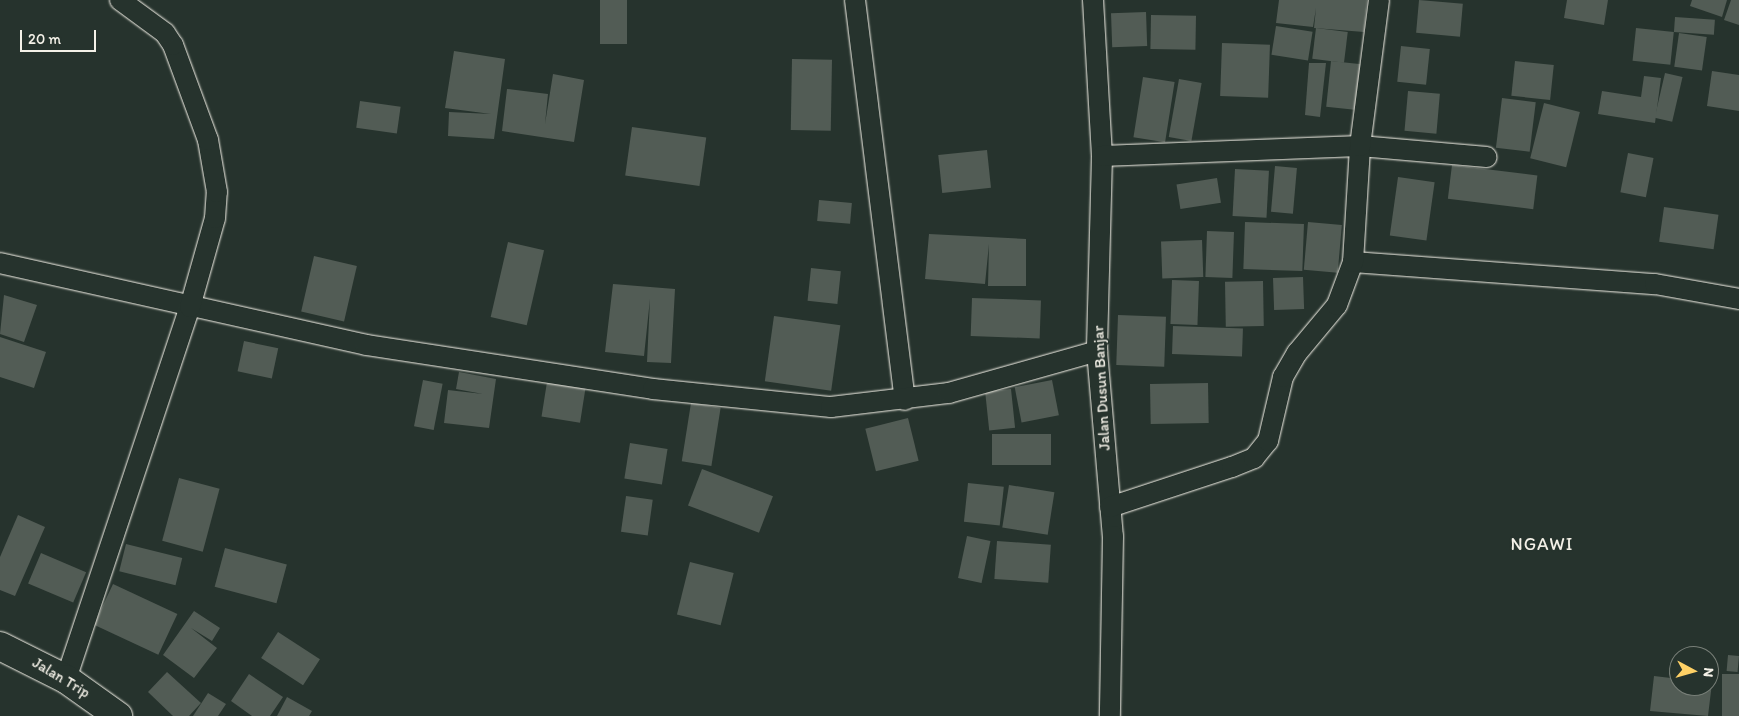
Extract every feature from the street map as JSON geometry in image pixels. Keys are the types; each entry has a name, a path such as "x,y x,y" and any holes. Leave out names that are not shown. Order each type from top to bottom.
{"highway":[{"name":"Jalan Trip","path":"0,646 66,679 118,716"}],"street":[{"path":"66,679 190,307 215,218 216,192 208,140 173,45 165,33 120,0"},
{"path":"855,0 905,400"},
{"name":"Jalan Dusun Banjar","path":"1093,0 1102,156 1097,351 1110,507 1110,716"},
{"path":"1110,507 1232,467 1262,450 1283,377 1297,353 1337,305 1352,262 1360,146 1379,0"},
{"path":"1102,156 1360,146 1487,157"},
{"path":"1352,262 1655,284 1739,299"},
{"path":"0,264 366,345 653,390 831,407 905,400 949,393 1097,351"}],"building":[{"path":"600,0 627,0 627,44 600,44"},
{"path":"1279,0 1367,0 1364,32 1314,28 1316,8 1313,27 1276,23"},
{"path":"1419,0 1463,4 1460,37 1416,33"},
{"path":"1567,0 1608,0 1604,25 1564,18"},
{"path":"1692,0 1727,0 1722,17 1690,6"},
{"path":"1731,0 1739,0 1739,25 1724,20"},
{"path":"1146,12 1147,46 1112,47 1111,13"},
{"path":"1151,15 1196,16 1195,50 1150,49"},
{"path":"1675,17 1715,20 1714,35 1674,32"},
{"path":"1276,26 1313,32 1308,60 1271,55"},
{"path":"1316,28 1348,32 1344,63 1312,59"},
{"path":"1636,28 1674,32 1670,65 1633,61"},
{"path":"1679,33 1707,37 1702,71 1674,67"},
{"path":"1222,43 1270,45 1268,98 1220,96"},
{"path":"1401,46 1430,49 1426,85 1397,82"},
{"path":"454,51 505,59 494,139 448,136 449,112 491,114 445,108"},
{"path":"792,59 832,60 831,131 791,130"},
{"path":"1331,61 1369,65 1364,111 1326,107"},
{"path":"1515,61 1554,65 1550,100 1511,96"},
{"path":"1309,63 1326,63 1320,117 1305,115"},
{"path":"1712,71 1739,75 1739,111 1707,106"},
{"path":"1665,73 1683,77 1672,122 1655,118"},
{"path":"553,74 584,80 574,142 502,131 507,89 548,94 545,124"},
{"path":"1644,76 1661,78 1655,123 1598,114 1602,91 1641,97"},
{"path":"1143,77 1175,82 1165,142 1133,137"},
{"path":"1179,79 1202,83 1191,141 1169,137"},
{"path":"1408,91 1440,94 1436,134 1405,131"},
{"path":"1502,98 1536,102 1530,152 1496,148"},
{"path":"360,101 401,107 397,133 356,128"},
{"path":"1544,103 1580,112 1566,167 1530,158"},
{"path":"632,127 706,137 699,186 625,176"},
{"path":"987,150 991,188 942,193 938,155"},
{"path":"1628,153 1654,158 1646,197 1620,192"},
{"path":"1452,165 1537,175 1533,209 1448,199"},
{"path":"1275,166 1297,168 1293,214 1271,212"},
{"path":"1235,169 1269,171 1266,218 1233,216"},
{"path":"1398,177 1435,182 1426,241 1390,235"},
{"path":"1217,178 1221,203 1180,209 1177,184"},
{"path":"819,200 852,203 850,224 817,221"},
{"path":"1664,207 1718,215 1714,249 1659,242"},
{"path":"1245,222 1304,224 1302,271 1243,269"},
{"path":"1308,222 1342,225 1338,273 1304,270"},
{"path":"1207,231 1234,232 1232,278 1205,277"},
{"path":"929,234 1026,239 1026,286 988,286 989,244 985,284 925,279"},
{"path":"1202,240 1203,277 1162,278 1161,241"},
{"path":"508,242 544,250 527,325 491,317"},
{"path":"314,256 357,266 344,321 301,312"},
{"path":"811,268 841,271 837,304 808,301"},
{"path":"1303,277 1304,309 1274,310 1273,278"},
{"path":"1172,280 1199,281 1197,325 1170,324"},
{"path":"1263,281 1264,326 1226,327 1225,282"},
{"path":"613,284 675,289 671,363 647,362 650,299 644,356 605,352"},
{"path":"4,295 37,305 24,342 0,334"},
{"path":"972,298 1041,300 1040,338 971,336"},
{"path":"1118,315 1166,317 1164,367 1116,365"},
{"path":"774,316 840,325 831,391 765,381"},
{"path":"1173,326 1243,328 1242,356 1172,354"},
{"path":"0,337 46,352 34,388 0,377"},
{"path":"244,341 278,348 272,379 238,371"},
{"path":"459,372 496,379 489,428 444,423 448,390 483,394 456,389"},
{"path":"423,380 443,384 434,430 414,426"},
{"path":"1052,380 1059,415 1022,423 1015,387"},
{"path":"547,382 586,388 580,423 542,417"},
{"path":"1208,383 1209,423 1151,424 1150,384"},
{"path":"1011,389 1015,428 989,431 985,392"},
{"path":"691,403 721,408 711,466 682,461"},
{"path":"908,418 919,461 876,471 865,429"},
{"path":"992,434 1051,434 1051,465 992,465"},
{"path":"630,443 668,449 662,485 624,479"},
{"path":"702,469 773,496 759,533 688,505"},
{"path":"179,478 220,489 203,552 162,541"},
{"path":"968,483 1004,487 1000,526 964,522"},
{"path":"1009,485 1054,492 1048,535 1002,527"},
{"path":"626,496 653,500 648,535 621,532"},
{"path":"18,515 45,527 15,596 0,590 0,557"},
{"path":"967,536 990,541 982,583 958,578"},
{"path":"997,541 1051,545 1048,583 994,579"},
{"path":"126,544 182,558 176,585 119,571"},
{"path":"225,548 287,565 276,603 215,587"},
{"path":"41,553 86,572 73,603 28,583"},
{"path":"690,562 734,573 721,625 677,614"},
{"path":"113,584 177,614 158,655 94,625"},
{"path":"194,611 220,628 212,641 191,628 217,648 194,678 163,655"},
{"path":"278,632 320,659 303,685 261,658"},
{"path":"1728,655 1739,656 1738,672 1727,671"},
{"path":"167,672 201,703 189,716 173,716 148,692"},
{"path":"249,674 283,697 270,716 252,716 231,701"},
{"path":"1722,674 1739,674 1739,716 1722,716"},
{"path":"1654,676 1669,678 1669,696 1710,696 1708,716 1650,711"},
{"path":"208,693 226,704 218,716 193,716"},
{"path":"287,697 312,711 309,716 277,716"}],"district":[{"name":"NGAWI","path":"1542,544"}]}
